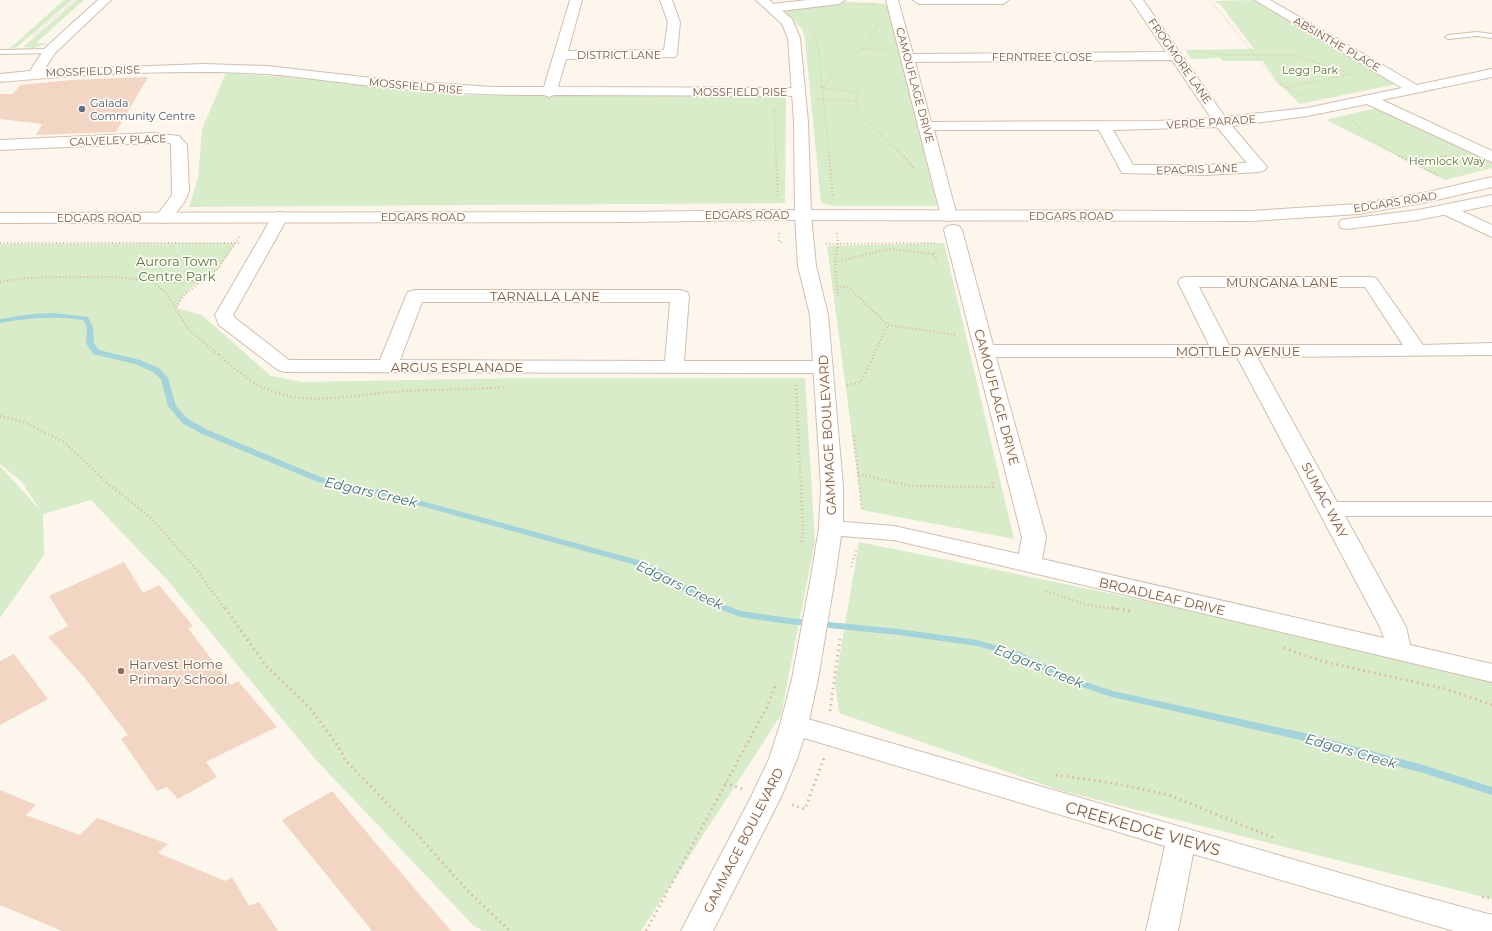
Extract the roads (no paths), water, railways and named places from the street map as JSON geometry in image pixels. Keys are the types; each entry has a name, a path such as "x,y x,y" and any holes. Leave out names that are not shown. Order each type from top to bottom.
{"street":[{"path":"34,74 50,51 105,0"},
{"path":"549,93 576,0"},
{"name":"DISTRICT LANE","path":"560,55 670,54 674,22 666,0"},
{"path":"767,4 839,0"},
{"path":"919,0 1002,0"},
{"name":"FROGMORE LANE","path":"1138,0 1222,122"},
{"name":"ABSINTHE PLACE","path":"1261,0 1414,89"},
{"name":"CAMOUFLAGE DRIVE","path":"886,2 907,58 926,126 1034,537 1033,550 1028,564"},
{"name":"GAMMAGE BOULEVARD","path":"697,931 766,797 783,759 794,725 805,679 831,528 832,487 824,367 819,315 808,266 804,229 801,122 794,38 792,29 788,22 767,4"},
{"name":"FERNTREE CLOSE","path":"907,58 1175,53"},
{"name":"MOSSFIELD RISE","path":"0,78 34,74 172,68 236,69 297,72 436,88 549,93 798,96"},
{"name":"VERDE PARADE","path":"926,126 1104,126 1222,122 1266,118 1331,107 1492,73"},
{"path":"1368,99 1492,157"},
{"name":"EPACRIS LANE","path":"1104,126 1128,170 1198,170 1259,167 1222,122"},
{"name":"CALVELEY PLACE","path":"0,145 146,138 174,139 179,145 178,157 181,189 180,194 163,218"},
{"name":"EDGARS ROAD","path":"0,231 273,230 778,222 804,229 951,223 1237,216 1304,213 1385,205 1466,189 1492,182"},
{"name":"EDGARS ROAD","path":"951,223 1295,228 1382,221 1449,210 1492,200"},
{"path":"1449,210 1492,232"},
{"name":"EDGARS ROAD","path":"0,218 163,218 273,230"},
{"name":"ARGUS ESPLANADE","path":"273,230 224,315 226,321 285,366 824,367"},
{"name":"MUNGANA LANE","path":"1222,350 1187,282 1370,282 1417,351"},
{"name":"TARNALLA LANE","path":"387,367 415,296 680,296 674,367"},
{"name":"MOTTLED AVENUE","path":"985,351 1417,351 1492,349"},
{"name":"SUMAC WAY","path":"1244,351 1393,627 1396,635 1398,651"},
{"path":"1330,510 1492,509"},
{"name":"BROADLEAF DRIVE","path":"831,528 894,533 1492,673"},
{"name":"CREEKEDGE VIEWS","path":"794,725 1181,839 1492,928"},
{"path":"1162,931 1181,839"}],"lane":[{"path":"1448,37 1477,34 1492,36"},
{"path":"0,52 50,51"}],"waterway":[{"name":"Edgars Creek","path":"0,321 43,316 75,316 86,318 90,327 90,343 96,352 137,362 156,370 164,378 172,406 185,421 205,432 321,480 382,493 635,562 659,572 704,600 740,614 789,621 899,632 977,643 1016,654 1076,682 1112,694 1309,738 1423,769 1492,791"}],"place":[{"name":"Galada Community Centre","path":"82,109"},
{"name":"Harvest Home Primary School","path":"121,671"}],"park label":[{"name":"Legg Park","path":"1310,70"},
{"name":"Hemlock Way","path":"1447,161"},
{"name":"Aurora Town Centre Park","path":"177,268"}]}
